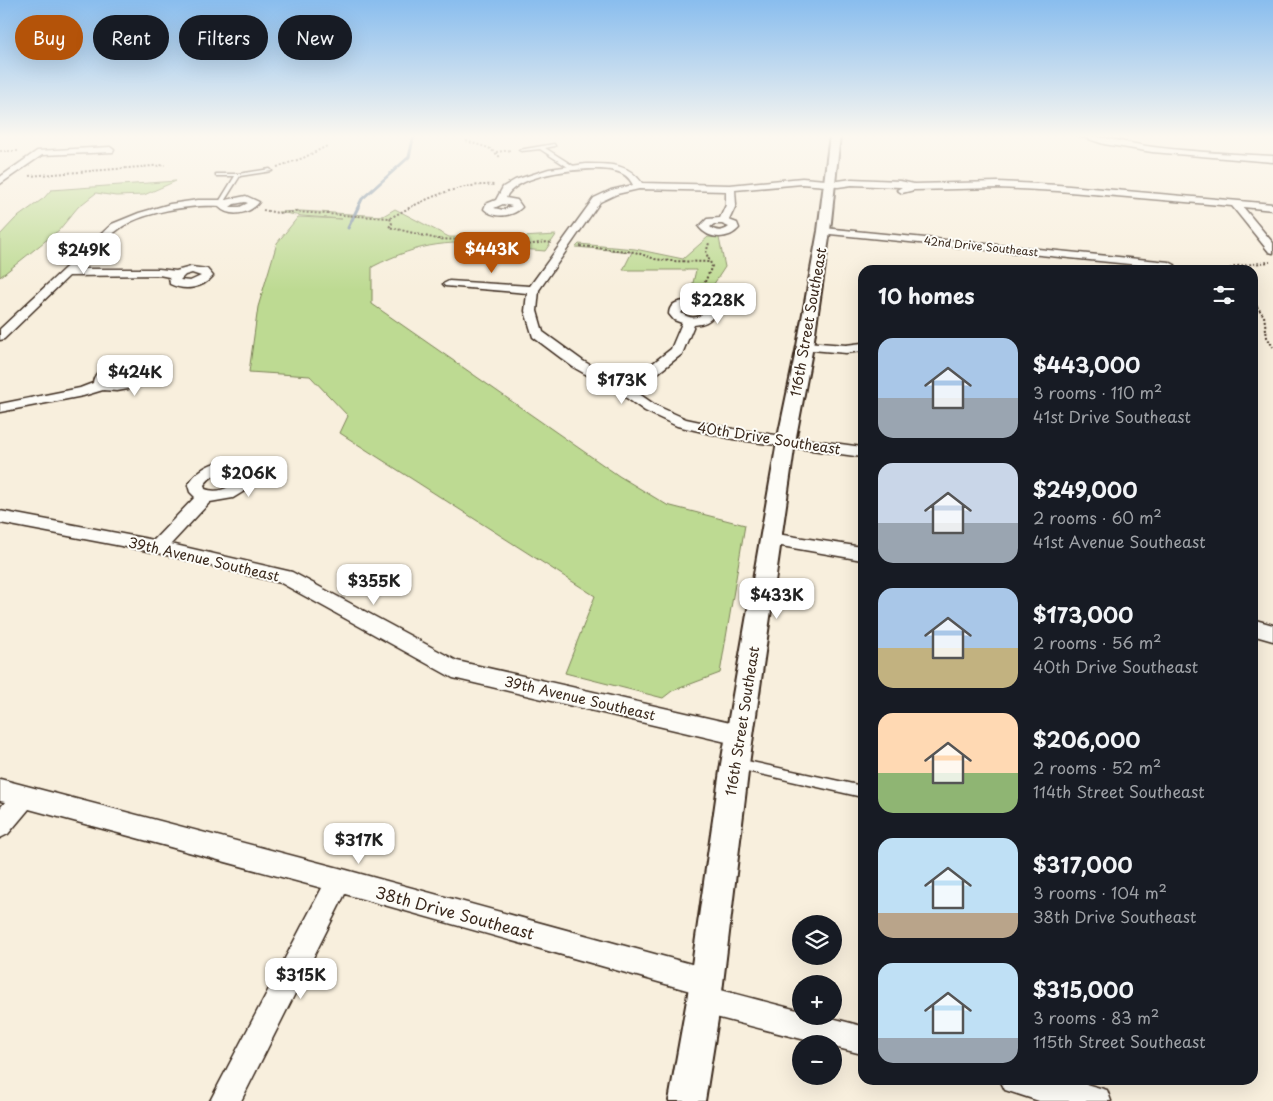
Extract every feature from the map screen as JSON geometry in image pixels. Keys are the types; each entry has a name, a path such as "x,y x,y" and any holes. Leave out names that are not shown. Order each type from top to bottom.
{"street":[{"path":"501,201 503,194 511,186"},
{"path":"449,284 533,290 597,200 614,192 637,186"},
{"path":"656,186 730,188 747,186"},
{"name":"116th Street Southeast","path":"687,1101 705,991 735,764 770,539 833,186"},
{"path":"844,186 898,191 914,187 940,186"},
{"path":"1026,186 1273,207"},
{"path":"716,234 727,233 734,229 732,224 723,221 731,207 733,197 730,188"},
{"path":"0,336 116,226 138,216 164,208 208,201 224,203 248,199 254,202 250,206"},
{"path":"1235,204 1273,250"},
{"name":"42nd Drive Southeast","path":"824,231 1168,265"},
{"path":"66,273 159,272 177,275"},
{"name":"40th Drive Southeast","path":"533,290 531,311 537,334 578,364 626,391 650,408 682,423 733,434 858,451"},
{"path":"692,304 705,307 708,314 701,320 688,321 678,317 674,311 682,305 692,304"},
{"path":"626,391 677,351 688,321"},
{"path":"805,346 846,349 858,348"},
{"path":"0,408 83,392 102,385"},
{"path":"158,547 206,496"},
{"name":"39th Avenue Southeast","path":"0,517 158,547 286,577 453,669 740,735"},
{"path":"770,539 858,553"},
{"path":"1258,629 1273,633"},
{"name":"38th Drive Southeast","path":"0,790 339,880 858,1039"},
{"path":"0,826 24,797"},
{"path":"225,1101 339,880"},
{"path":"1034,1085 1096,1101"}],"lane":[{"path":"224,203 232,186"},
{"path":"735,764 858,791"}],"path":[{"path":"250,206 278,213 295,212 390,218 428,197 459,186"},
{"path":"499,186 508,188"},
{"path":"390,218 392,224 389,227 414,232 429,238 516,242 522,245 540,241 635,252 655,259 670,261 710,262"},
{"path":"692,304 705,286 705,277 712,266 706,254 706,247 716,234"},
{"path":"1246,265 1273,262"},
{"path":"1258,308 1264,316 1267,337 1273,347"}],"green space":[{"path":"101,186 164,186 144,195 116,196 96,193 78,207 59,230 0,277 0,235 15,219 44,198 51,190"},
{"path":"395,209 449,237 505,238 556,235 545,251 510,248 505,244 452,243 422,248 390,258 372,267 372,304 619,476 667,505 745,525 720,673 672,691 663,698 565,673 595,596 340,433 348,416 310,376 249,372 258,307 277,243 298,217 342,219 278,212 301,211 383,216"},
{"path":"708,237 719,238 725,267 704,299 690,296 696,270 623,270 632,252 576,247 579,244 635,249 683,259"}],"waterway":[{"path":"348,228 362,199 376,186"}]}
